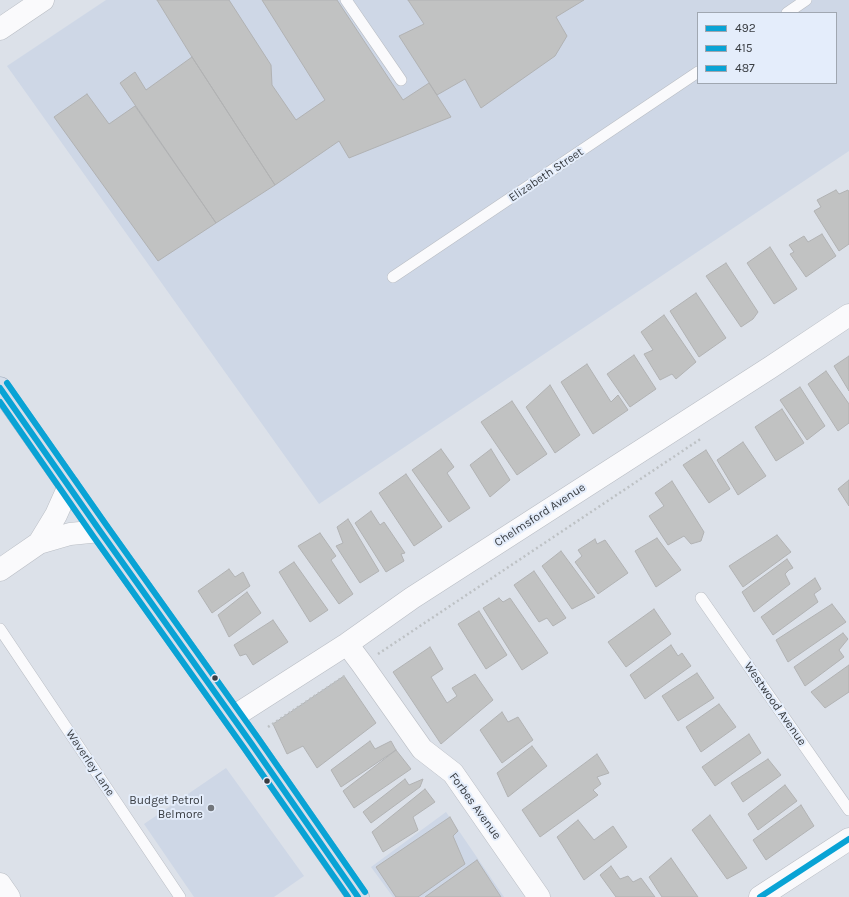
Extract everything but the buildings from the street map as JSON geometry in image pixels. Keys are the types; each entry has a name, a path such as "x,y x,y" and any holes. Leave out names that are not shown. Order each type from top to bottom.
{"highway":[{"path":"0,388 233,717 358,897"}],"street":[{"path":"0,29 43,0"},
{"name":"Chelmsford Avenue","path":"233,717 347,644 412,598 849,315"},
{"path":"0,570 38,542 56,515 69,486"},
{"path":"38,542 70,534 100,531"},
{"name":"Forbes Avenue","path":"347,644 422,749 453,773 539,897"},
{"path":"760,897 849,839"},
{"path":"0,884 9,897"}],"lane":[{"path":"346,0 400,80"},
{"path":"788,12 806,0"},
{"name":"Elizabeth Street","path":"393,277 697,73"},
{"name":"Westwood Avenue","path":"701,598 849,810"},
{"name":"Waverley Lane","path":"0,629 180,897"}],"path":[{"path":"268,727 704,437"}],"shaded area":[{"path":"106,0 849,0 849,151 319,504 7,66"},
{"path":"226,768 304,876 274,897 194,897 144,824"},
{"path":"446,812 504,897 393,897 371,867"}],"transit line":[{"name":"487","path":"7,383 365,892"},
{"name":"492","path":"0,388 358,897"},
{"name":"415","path":"0,402 348,897"},
{"name":"492","path":"760,897 849,839"}],"place":[{"name":"Budget Petrol Belmore","path":"211,808"}]}
